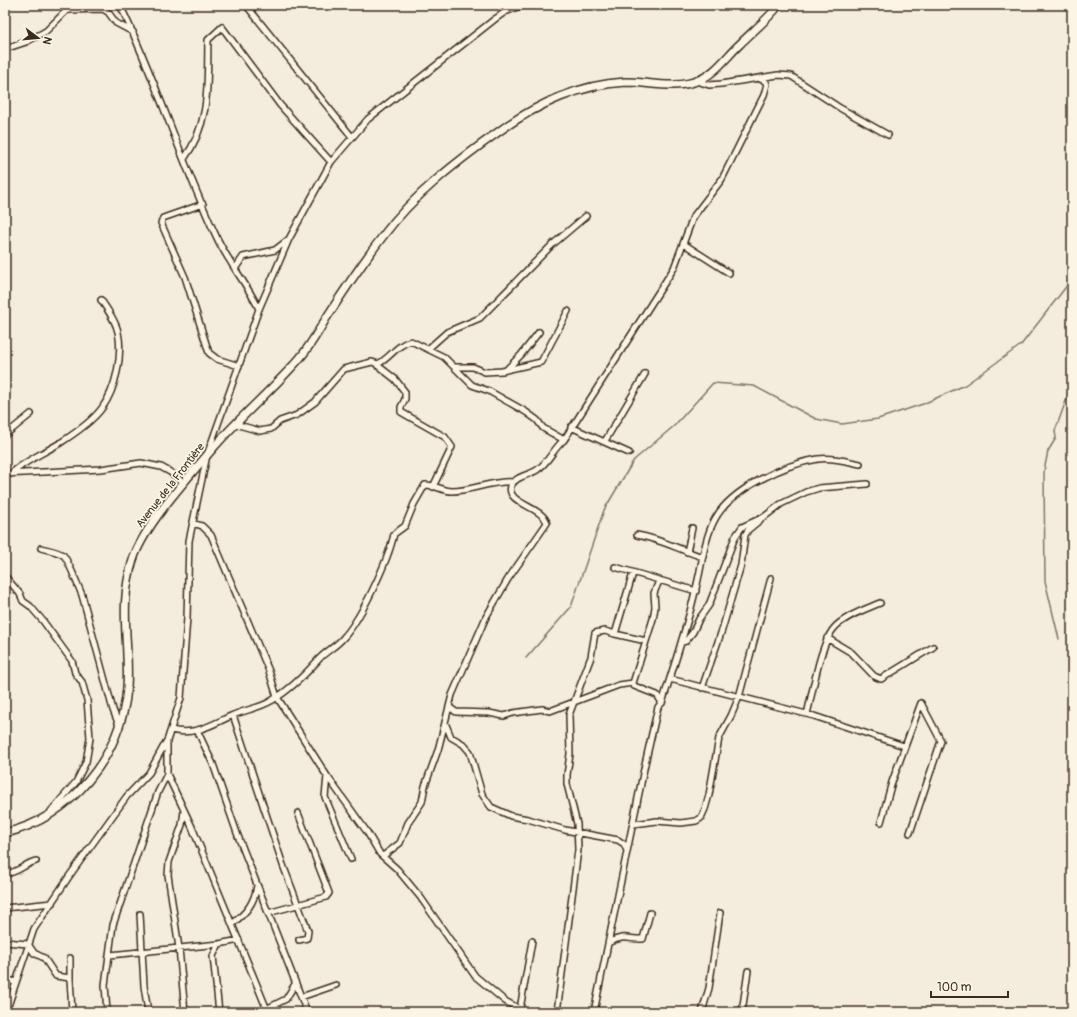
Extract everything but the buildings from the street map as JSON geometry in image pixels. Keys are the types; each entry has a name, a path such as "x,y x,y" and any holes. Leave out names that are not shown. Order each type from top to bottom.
{"street":[{"path":"120,5 133,32 184,159 188,173 217,238 259,309"},
{"path":"246,5 352,137"},
{"path":"6,1012 34,929 127,796 149,773 167,741 178,711 182,687 187,618 188,556 207,455 259,309 289,239 331,162 352,137 380,108 505,12 524,5"},
{"path":"697,81 720,65 768,18 778,5"},
{"path":"5,49 26,42 46,31 66,11 69,10 103,9 108,12 116,23 133,32"},
{"path":"184,159 194,145 202,128 207,94 208,40 222,27 280,105 331,162"},
{"path":"697,81 715,85 778,75 790,76 840,108 888,135"},
{"path":"171,730 183,733 197,730 233,715 268,703 298,682 322,656 347,634 392,547 395,532 405,526 414,504 425,485 450,491 461,490 500,481 514,482 540,468 564,440 674,268 693,217 722,179 764,95 766,84 765,81 760,78"},
{"name":"Avenue de la Frontière","path":"5,833 15,831 44,817 78,792 93,776 110,749 125,705 127,684 124,618 126,592 132,565 138,548 151,525 207,455 228,431 301,357 355,274 394,222 444,174 502,129 542,104 562,96 600,85 625,82 676,84 697,81"},
{"path":"203,204 172,213 163,218 161,222 185,277 209,353 217,359 239,366"},
{"path":"429,348 447,332 480,318 552,245 586,216"},
{"path":"235,269 243,257 275,250 289,239"},
{"path":"684,244 729,273"},
{"path":"7,473 61,442 84,425 101,409 108,398 117,369 119,341 117,328 101,300"},
{"path":"456,367 473,367 485,372 506,370 541,362 568,311"},
{"path":"506,370 521,355 539,332"},
{"path":"377,365 389,357 395,349 405,342 411,341 429,348 444,357 456,367 472,385 489,391 526,412 537,420 543,428 564,440"},
{"path":"235,424 256,431 271,429 280,421 297,415 315,402 344,369 372,362 395,379 405,392 401,412 445,437 452,447 433,487"},
{"path":"605,441 645,374"},
{"path":"5,436 31,414"},
{"path":"571,427 629,453"},
{"path":"594,1012 610,942 627,851 658,707 662,703 682,642 696,591 708,533 715,519 729,501 746,488 784,469 819,459 860,464"},
{"path":"7,473 101,469 141,463 161,467 184,483"},
{"path":"383,856 400,843 408,823 422,802 425,786 446,724 452,695 486,617 508,579 547,523 546,517 542,513 515,498 510,490 514,482"},
{"path":"702,688 722,630 741,565 745,535 748,530 781,504 806,492 820,488 867,484"},
{"path":"682,642 686,641 693,632 699,619 709,605 735,537 742,527 764,517"},
{"path":"193,523 202,526 211,535 269,671 277,697 327,776 383,856 397,869 421,898 475,976 505,1002 523,1010 532,942"},
{"path":"687,552 692,528"},
{"path":"637,535 659,540 703,557"},
{"path":"41,548 62,554 69,562 82,595 113,710 119,726"},
{"path":"615,567 696,591"},
{"path":"615,634 633,573"},
{"path":"5,576 20,594 23,601 30,606 43,621 72,661 75,673 82,682 87,700 90,738 86,762 76,782 44,817"},
{"path":"634,824 656,821 681,823 696,821 701,818 705,809 712,779 719,738 739,697 771,578"},
{"path":"633,684 653,619 655,607 654,593 659,581"},
{"path":"807,714 828,638 836,627 846,619 880,602"},
{"path":"558,1012 576,872 578,832 567,775 570,754 570,715 591,656 595,633 605,631 646,642"},
{"path":"828,638 852,653 874,676 881,679 933,647"},
{"path":"670,679 807,714 904,746"},
{"path":"449,708 456,712 489,713 504,716 513,713 542,709 550,710 618,685 633,684 634,686 657,695 662,703"},
{"path":"881,822 904,746 919,704 922,704 941,741 910,832"},
{"path":"233,715 297,904 309,934 308,938 299,940"},
{"path":"446,724 451,737 464,744 470,752 482,794 491,807 511,816 622,842 627,851"},
{"path":"197,730 213,764 230,815 307,1012"},
{"path":"167,741 167,774 184,809 267,1010 286,999 295,984"},
{"path":"107,1012 106,985 113,925 158,792 167,774"},
{"path":"327,776 326,797 351,859"},
{"path":"184,809 182,825 168,870 179,948 185,1012"},
{"path":"268,913 326,897 329,893 298,813"},
{"path":"5,874 19,871 28,864 36,861"},
{"path":"232,924 248,910 255,898 257,885"},
{"path":"5,908 52,903"},
{"path":"610,942 615,939 628,936 643,939 650,912"},
{"path":"702,1012 709,988 720,913"},
{"path":"140,914 148,1012"},
{"path":"110,956 142,951 219,944 239,940"},
{"path":"5,942 28,944"},
{"path":"28,944 34,953 44,958 53,974 70,978"},
{"path":"219,944 214,956 219,1012"},
{"path":"70,958 72,1012"},
{"path":"742,1012 748,971"},
{"path":"5,979 15,982"},
{"path":"301,997 336,985"}],"waterway":[{"path":"526,658 571,607 604,510 634,460 674,426 713,383 754,386 816,419 842,424 878,419 923,404 965,385 1021,345 1072,279"},
{"path":"1059,639 1045,581 1044,471 1048,451 1056,438 1055,431 1072,384"},
{"path":"5,680 9,681"}]}
